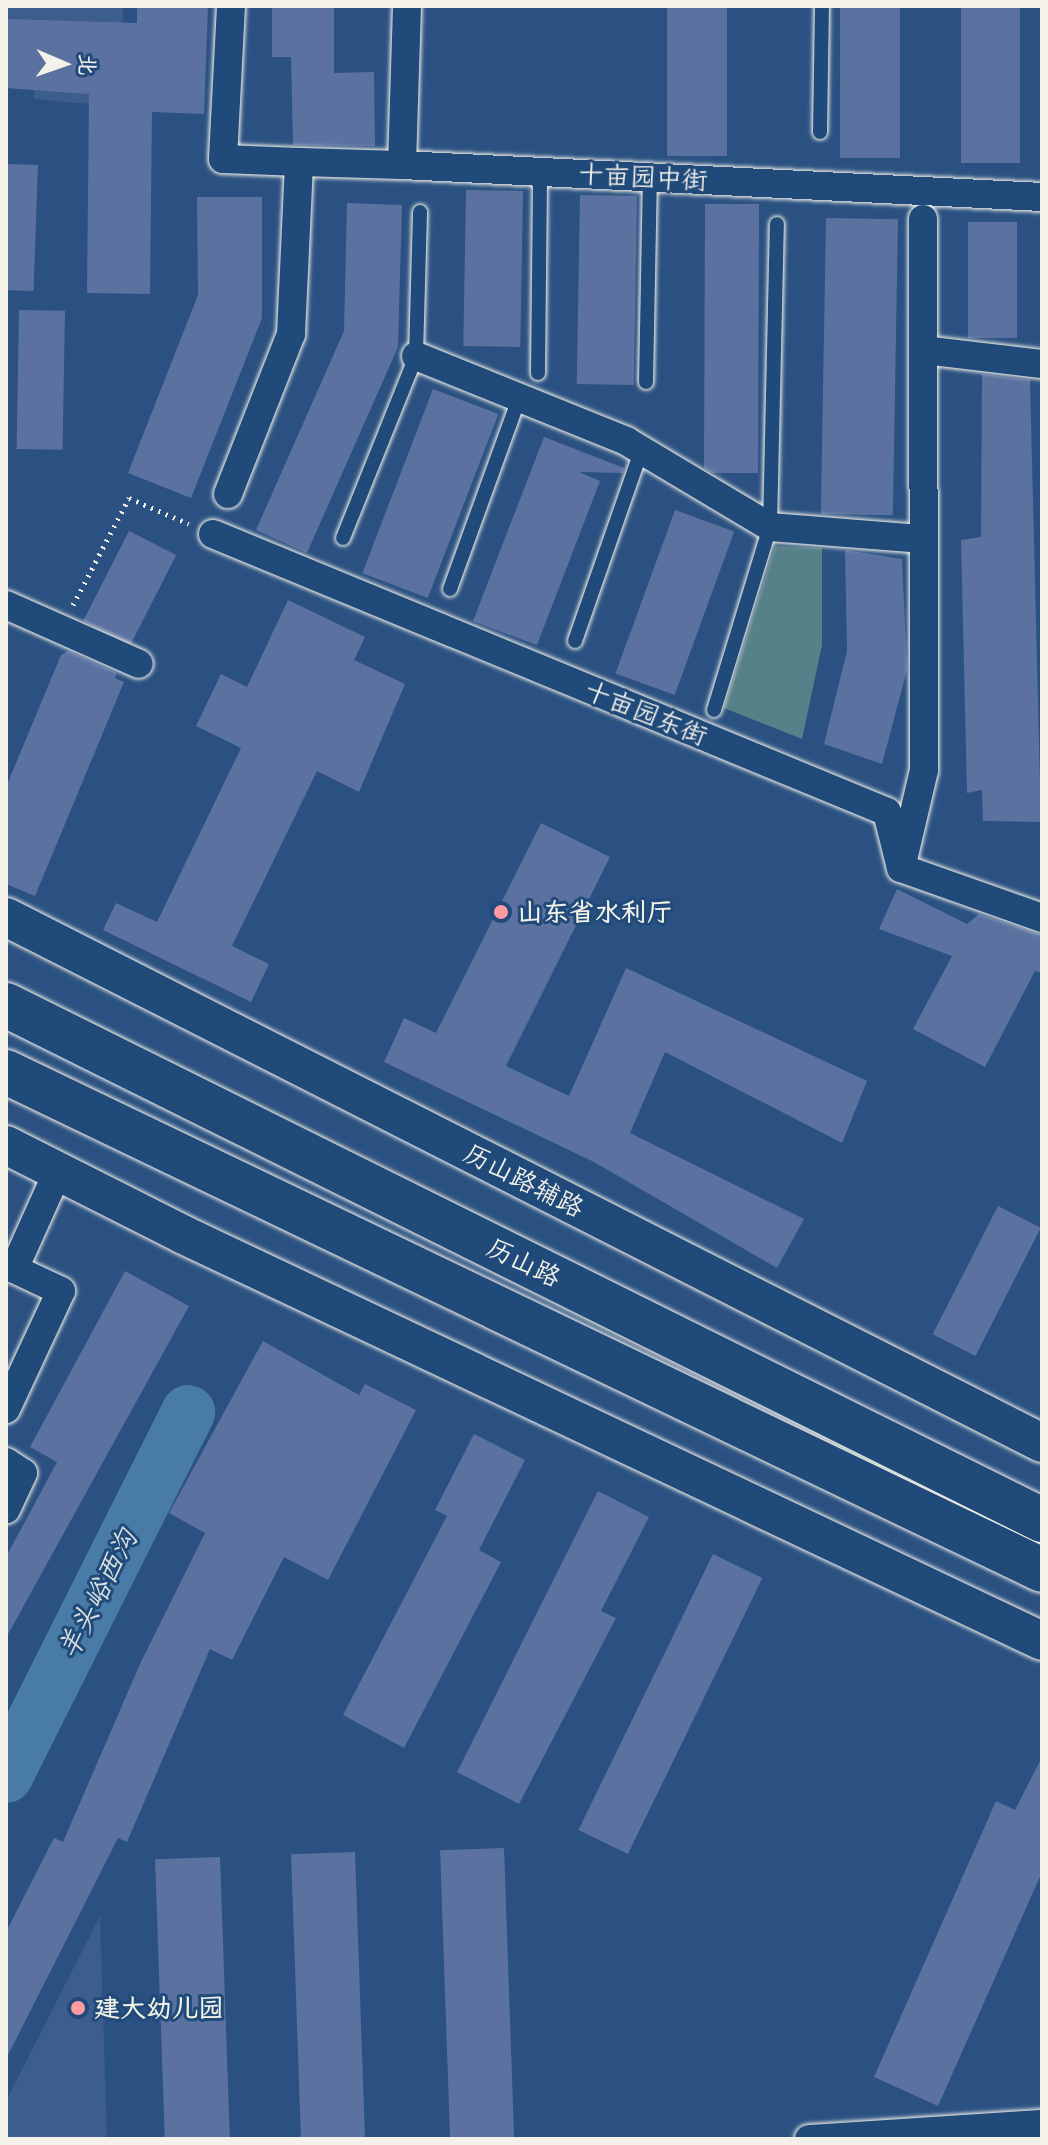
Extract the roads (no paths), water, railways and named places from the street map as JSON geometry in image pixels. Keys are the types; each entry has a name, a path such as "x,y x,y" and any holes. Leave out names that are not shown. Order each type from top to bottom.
{"main road":[{"name":"历山路","path":"6,1005 1042,1520"},
{"name":"历山路","path":"6,1072 1042,1570"}],"street":[{"path":"231,6 223,159 402,165 407,6"},
{"path":"228,494 291,334 299,162"},
{"name":"十亩园中街","path":"402,165 1042,197"},
{"path":"923,219 921,539 924,770 901,868 1042,918"},
{"path":"924,350 1042,364"},
{"path":"416,356 641,451 770,527 921,539"},
{"name":"十亩园东街","path":"213,534 887,812 901,868"},
{"path":"6,605 139,664"},
{"name":"历山路辅路","path":"6,917 1042,1443"},
{"path":"6,1145 1042,1641"},
{"path":"6,1409 61,1291 10,1267 58,1171"},
{"path":"6,1462 23,1473 6,1509"},
{"path":"809,2139 1042,2124"}],"lane":[{"path":"820,132 822,6"},
{"path":"538,373 540,172"},
{"path":"646,382 650,178"},
{"path":"343,538 416,356 420,212"},
{"path":"714,710 770,527 777,224"},
{"path":"450,589 519,398"},
{"path":"575,641 641,451"}],"waterway":[{"name":"羊头峪西沟","path":"6,1776 188,1412"}],"place":[{"name":"山东省水利厅","path":"501,912"},
{"name":"建大幼儿园","path":"78,2008"}]}
